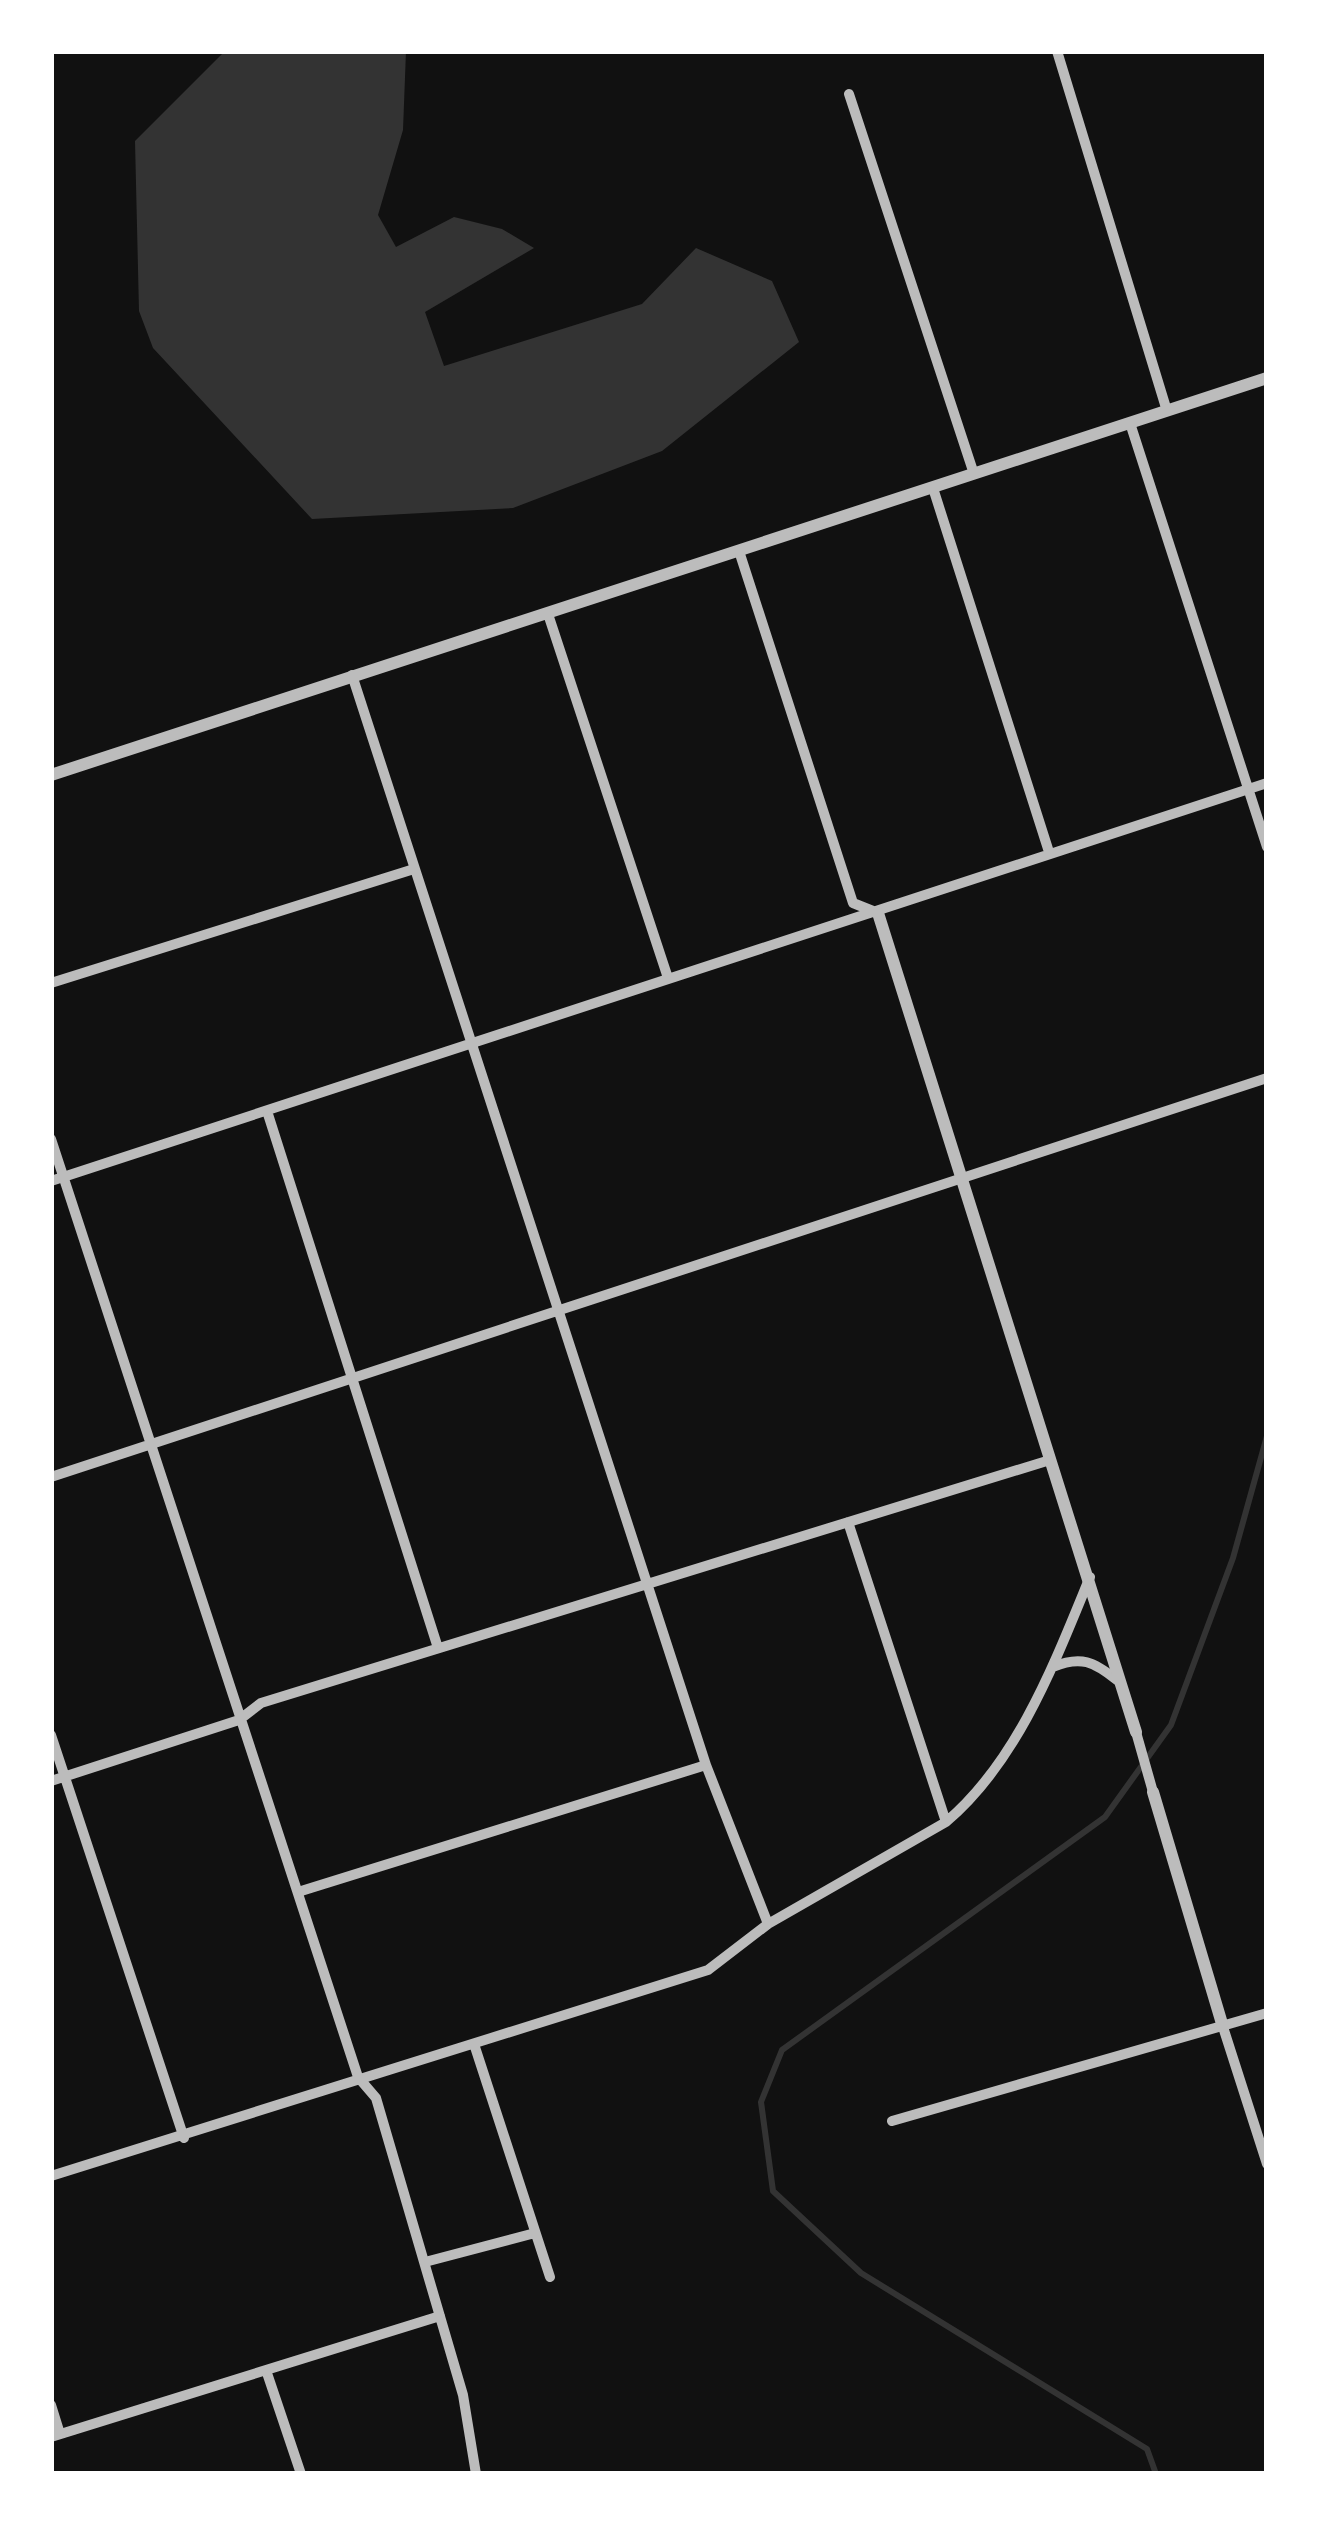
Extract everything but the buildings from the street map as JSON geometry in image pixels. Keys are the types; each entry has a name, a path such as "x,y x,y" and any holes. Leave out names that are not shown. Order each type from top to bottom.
{"street":[{"path":"1057,51 1167,411"},
{"path":"849,94 974,474"},
{"path":"51,775 1267,378"},
{"path":"1130,423 1267,847"},
{"path":"933,488 1049,852"},
{"path":"739,551 854,903 878,913 1090,1576 1117,1680 1267,2164"},
{"path":"548,614 668,978"},
{"path":"352,675 466,1041 650,1584 706,1765 768,1924"},
{"path":"57,1180 466,1041 878,913 1049,852 1267,784"},
{"path":"51,983 414,868"},
{"path":"51,1477 1267,1078"},
{"path":"267,1111 438,1648"},
{"path":"51,1138 57,1180 358,2077 376,2098 463,2395 476,2474"},
{"path":"57,1779 239,1720 261,1703 1050,1460"},
{"path":"848,1522 946,1822"},
{"path":"51,2176 184,2138 358,2077 475,2047 708,1970 768,1924 946,1822 995,1769 1053,1667 1090,1576"},
{"path":"1053,1667 1074,1658 1096,1664 1117,1680"},
{"path":"51,1736 57,1779 184,2138"},
{"path":"298,1892 706,1765"},
{"path":"892,2121 1267,2013"},
{"path":"475,2047 550,2277"},
{"path":"425,2262 535,2233"},
{"path":"51,2405 56,2436 440,2316"},
{"path":"266,2370 301,2474"}],"shaded area":[{"path":"225,51 406,51 403,130 378,215 396,247 454,217 502,229 534,248 425,312 444,366 642,304 696,248 772,281 799,342 662,451 513,508 312,519 153,348 139,311 135,141"}],"waterway":[{"path":"1156,2474 1147,2449 861,2273 773,2191 761,2102 782,2050 1105,1817 1171,1725 1233,1558 1267,1436"}]}
